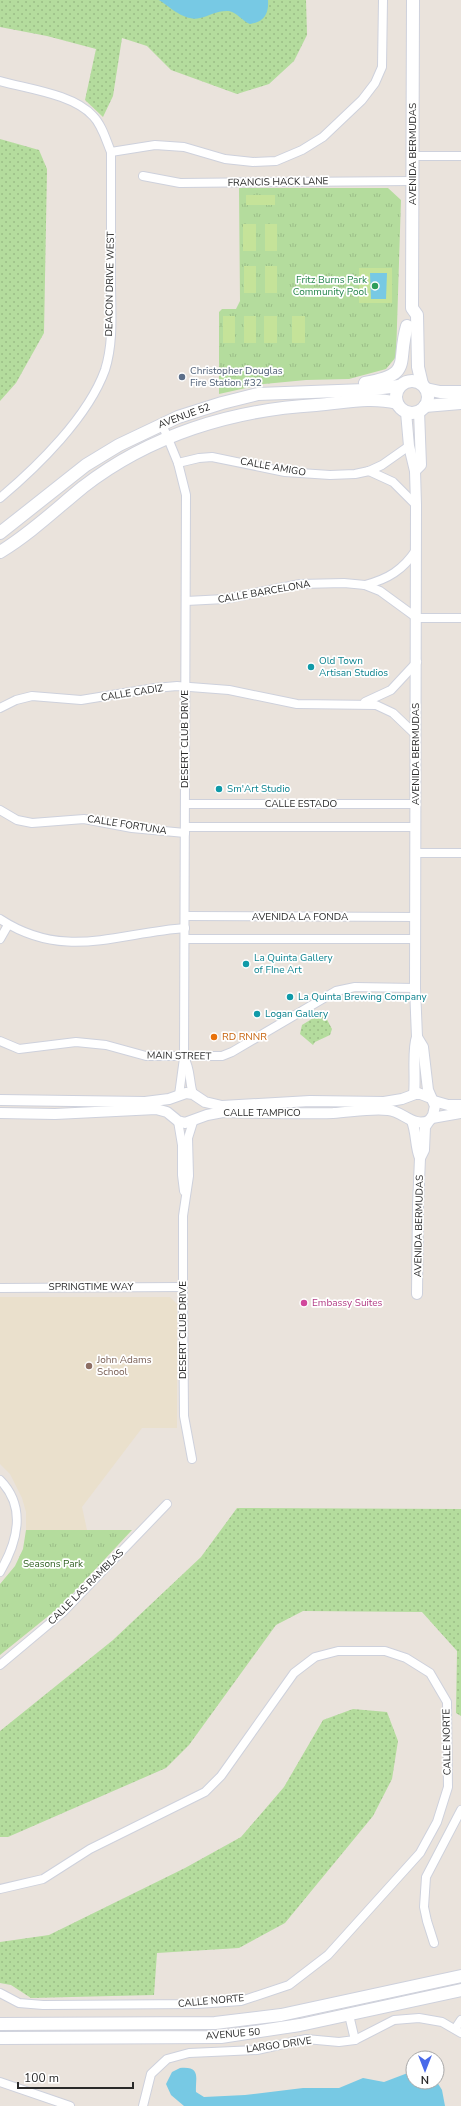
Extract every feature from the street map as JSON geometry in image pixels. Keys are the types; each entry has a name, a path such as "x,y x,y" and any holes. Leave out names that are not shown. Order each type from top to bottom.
{"main road":[{"name":"AVENIDA BERMUDAS","path":"413,0 412,308 417,315 418,367 424,387"},
{"name":"AVENIDA BERMUDAS","path":"402,384 409,362 406,315 412,308"},
{"path":"323,391 330,386 365,383 391,377 403,360 403,338 407,326"},
{"path":"461,392 440,392 424,387 414,381 402,384 396,394 397,403 406,412 422,408 461,403"},
{"name":"AVENUE 52","path":"0,533 86,465 118,445 162,424 222,403 258,394 364,390 402,384"},
{"path":"422,408 428,397 424,387"},
{"name":"AVENUE 52","path":"0,552 84,486 118,463 168,438 220,419 256,411 367,399 383,399 397,403"},
{"name":"AVENUE 50","path":"0,2024 215,2023 281,2015 461,1976"},
{"name":"AVENUE 50","path":"0,2038 221,2036 267,2031 349,2015 461,1990"},
{"path":"346,2001 349,2015"}],"street":[{"path":"0,81 64,98 79,104 93,116 102,130 111,152 155,145 184,147 224,159 252,162 276,161 302,150 323,137 362,100 375,83 382,67 383,0"},
{"name":"DEACON DRIVE WEST","path":"0,498 36,465 66,433 89,400 105,369 111,334 111,152"},
{"path":"413,156 461,156"},
{"name":"FRANCIS HACK LANE","path":"143,176 180,183 413,180"},
{"name":"AVENIDA BERMUDAS","path":"415,471 421,465 422,408"},
{"name":"AVENIDA BERMUDAS","path":"406,412 408,446 415,471 416,505 417,618 415,988 417,1037 414,1044 416,1076 412,1095 407,1100 405,1109 416,1131 416,1150 420,1158"},
{"name":"DESERT CLUB DRIVE","path":"162,424 178,463 186,495 184,1058 177,1096 171,1107 176,1119 182,1145 182,1176 186,1200"},
{"name":"CALLE AMIGO","path":"178,463 199,458 212,457 303,474 348,474 369,471 382,465 408,446"},
{"path":"369,471 393,482 416,505"},
{"name":"CALLE BARCELONA","path":"186,601 225,599 300,584 329,583 365,585 380,581 399,571 416,550"},
{"name":"CALLE BARCELONA","path":"365,585 380,591 417,618"},
{"path":"417,618 461,618"},
{"name":"CALLE CADIZ","path":"362,703 374,699 391,690 416,662"},
{"name":"CALLE CADIZ","path":"0,708 16,700 32,696 81,700 155,688 229,690 297,704 314,705 362,703 386,708 399,717 416,735"},
{"name":"CALLE ESTADO","path":"185,804 416,804"},
{"name":"CALLE FORTUNA","path":"0,810 18,820 32,822 84,819 132,828 185,830"},
{"path":"185,830 416,827"},
{"path":"416,853 461,853"},
{"name":"AVENIDA LA FONDA","path":"185,916 416,917"},
{"path":"0,919 8,925 37,937 75,943 93,942 158,930 185,928"},
{"path":"0,939 8,925"},
{"path":"185,939 416,939"},
{"name":"MAIN STREET","path":"0,1041 19,1049 76,1042 106,1045 146,1056 184,1058 212,1057 232,1052 336,991 344,988 415,988"},
{"name":"AVENIDA BERMUDAS","path":"417,1037 423,1047 428,1090 435,1111 425,1127 424,1150 420,1158 417,1294"},
{"name":"DESERT CLUB DRIVE","path":"184,1058 189,1066 191,1087 201,1109 188,1138 189,1176 183,1216 184,1416 192,1459"},
{"name":"CALLE TAMPICO","path":"0,1100 145,1102 186,1093 205,1102 222,1106 310,1101 384,1102 423,1093 432,1099 448,1105 461,1105"},
{"path":"0,1106 26,1105 57,1100"},
{"name":"CALLE TAMPICO","path":"0,1114 54,1114 156,1109 167,1112 176,1119 185,1123 207,1115 223,1112 332,1113 387,1110 402,1114 419,1123 461,1113"},
{"name":"SPRINGTIME WAY","path":"0,1288 183,1287"},
{"path":"0,1480 7,1487 14,1504 18,1530 11,1554 0,1572"},
{"name":"CALLE LAS RAMBLAS","path":"0,1665 62,1613 167,1504"},
{"name":"CALLE NORTE","path":"0,1889 43,1880 90,1849 205,1792 221,1776 294,1673 315,1657 338,1651 385,1652 406,1658 430,1673 447,1702 448,1787 436,1822 420,1853 328,1955 289,1985 241,2001 197,2004 44,2005 19,2003 0,1993"},
{"path":"434,1943 426,1921 424,1907 426,1877 461,1810"},
{"path":"349,2015 355,2040"},
{"name":"LARGO DRIVE","path":"143,2106 151,2074 167,2059 188,2054 257,2050 306,2039 339,2042 355,2040 394,2020 419,2018 442,2022 458,2031"},
{"path":"458,2031 461,2020"},
{"path":"0,2082 70,2106"}],"shaded area":[{"name":"John Adams School","path":"0,1297 170,1297 177,1304 177,1428 142,1428 82,1507 87,1530 26,1530 26,1512 22,1498 10,1474 0,1464"}],"green space":[{"path":"0,0 306,0 307,35 294,61 269,84 237,94 171,70 147,46 122,38 113,96 103,117 85,100 96,49 47,36 0,27"},
{"path":"0,139 39,150 47,169 44,333 16,383 0,401"},
{"path":"239,188 388,188 401,200 396,357 386,369 349,379 306,380 264,384 219,394 219,312 222,309 236,309 240,301"},
{"path":"246,195 275,195 275,205 246,205"},
{"path":"243,224 256,224 256,251 243,251"},
{"path":"265,224 277,224 277,251 265,251"},
{"path":"244,266 256,266 256,293 244,293"},
{"path":"265,266 277,266 277,293 265,293"},
{"name":"Fritz Burns Park Community Pool","path":"359,268 392,268 392,303 359,303"},
{"path":"223,316 235,316 235,343 223,343"},
{"path":"244,316 256,316 256,343 244,343"},
{"path":"264,316 277,316 277,343 264,343"},
{"path":"292,316 305,316 305,343 292,343"},
{"path":"323,1012 332,1029 330,1035 315,1042 313,1045 300,1034 302,1025"},
{"path":"237,1508 461,1509 461,1716 456,1713 457,1651 422,1612 303,1611 276,1625 189,1745 166,1768 8,1837 0,1837 0,1731 113,1640 201,1557"},
{"name":"Seasons Park","path":"26,1530 132,1530 62,1605 0,1655 0,1584 15,1566 23,1549"},
{"path":"353,1709 387,1712 398,1741 392,1779 373,1816 285,1923 239,1948 157,1953 154,1995 31,1998 11,1985 0,1983 0,1942 49,1935 185,1868 241,1837 284,1787 323,1720"}],"water":[{"path":"159,0 268,0 268,9 262,19 250,24 235,13 229,11 217,12 200,18 189,18 178,13"},
{"path":"370,273 387,273 386,299 371,299"},
{"path":"180,2068 192,2069 196,2074 196,2092 204,2097 245,2095 303,2088 339,2088 363,2078 384,2082 405,2074 405,2090 442,2090 445,2106 184,2106 171,2095 166,2084 172,2072"}],"place":[{"name":"Fritz Burns Park Community Pool","path":"375,286"},
{"name":"Christopher Douglas Fire Station #32","path":"182,377"},
{"name":"Old Town Artisan Studios","path":"311,667"},
{"name":"Sm'Art Studio","path":"219,789"},
{"name":"La Quinta Gallery of FIne Art","path":"246,964"},
{"name":"La Quinta Brewing Company","path":"290,997"},
{"name":"Logan Gallery","path":"257,1014"},
{"name":"RD RNNR","path":"214,1037"},
{"name":"Embassy Suites","path":"304,1303"},
{"name":"John Adams School","path":"89,1366"}]}
